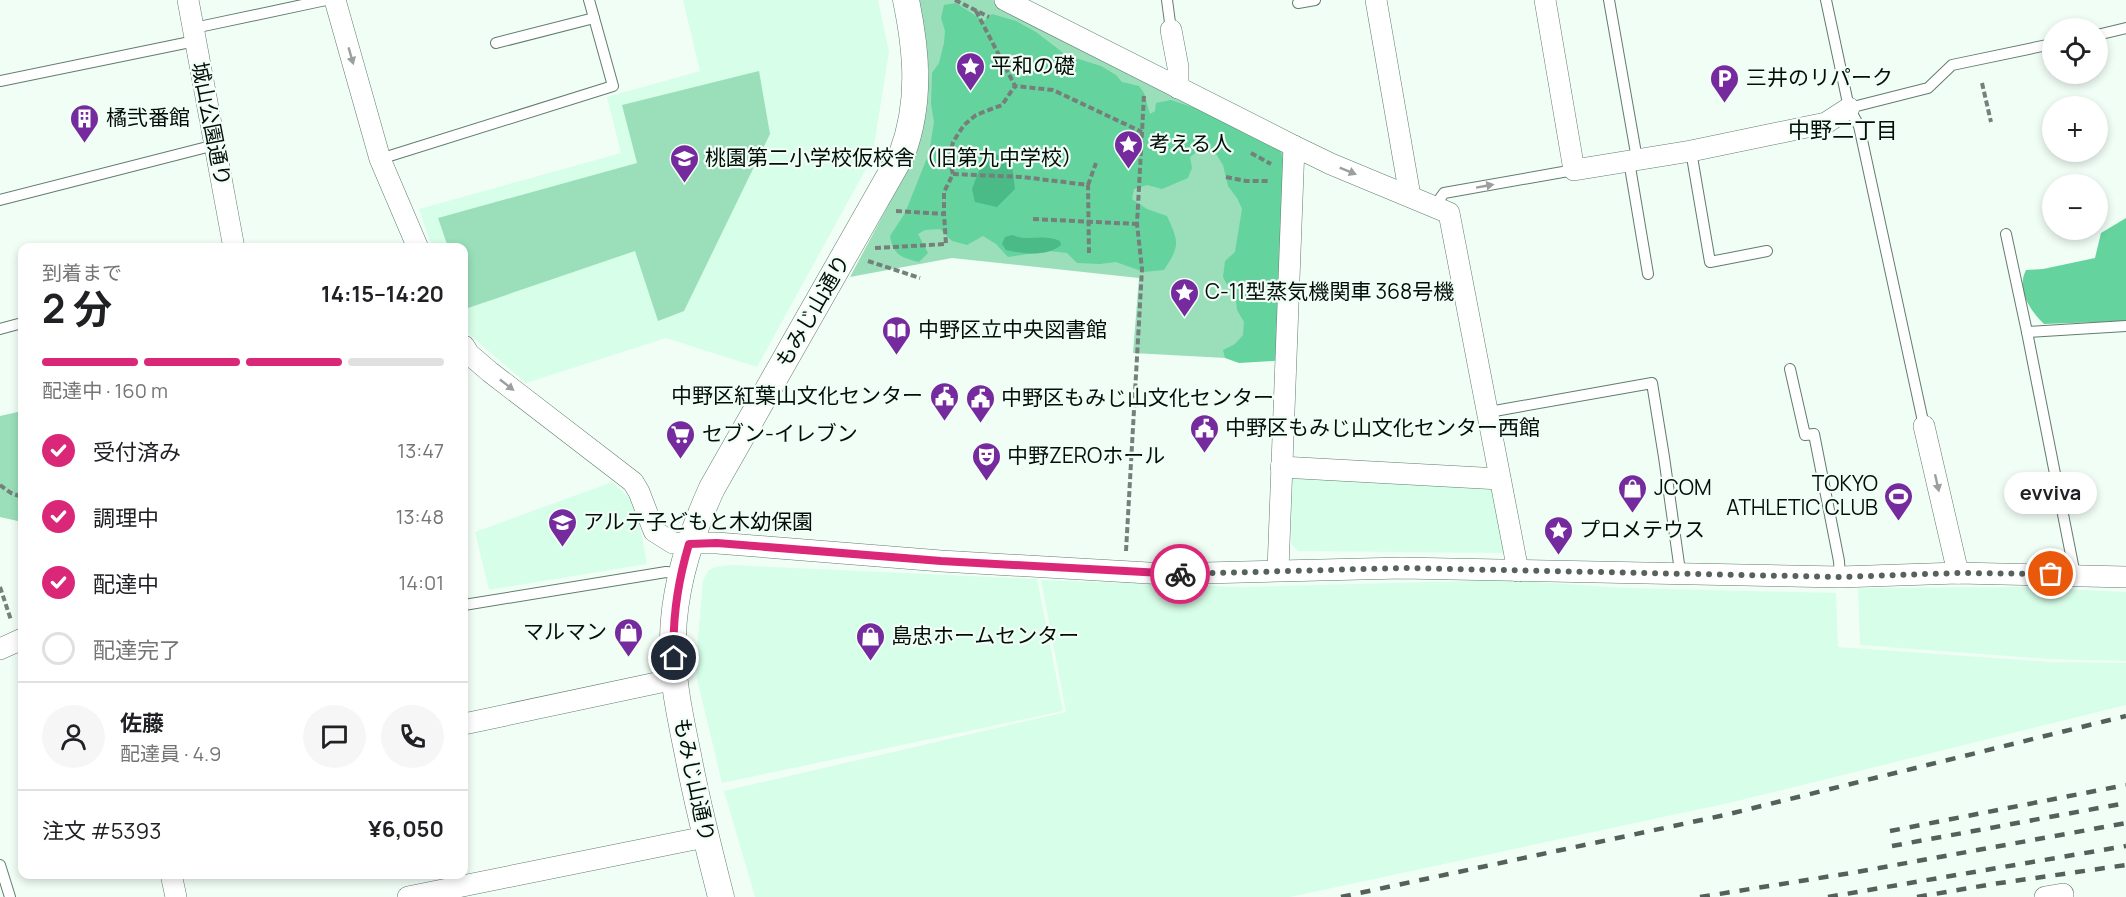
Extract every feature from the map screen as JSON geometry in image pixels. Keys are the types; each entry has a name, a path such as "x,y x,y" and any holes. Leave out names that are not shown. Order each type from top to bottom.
{"street":[{"name":"城山公園通り","path":"188,0 233,243"},
{"path":"335,0 380,159 416,243"},
{"name":"もみじ山通り","path":"721,897 705,837 679,714 672,638 682,573 689,544 712,488 902,154 913,113 916,81 915,50 906,0"},
{"path":"1005,0 1331,164 1449,213 1518,571"},
{"path":"1376,0 1410,196"},
{"path":"1545,0 1574,170 1691,151 1826,123 1849,108"},
{"path":"1171,30 1178,67 1178,87"},
{"path":"1278,570 1294,146"},
{"path":"468,352 490,372 633,482 654,531 673,543 717,543 941,561 1166,574 1402,568 1518,571 1679,570 1840,577 1958,573 2126,577"},
{"path":"1924,426 1958,573"},
{"path":"1281,467 1500,479"},
{"path":"468,723 675,679"},
{"path":"408,897 705,837"},
{"path":"172,879 176,897"}],"lane":[{"path":"0,81 326,0"},
{"path":"380,159 613,86 589,0"},
{"path":"1167,0 1171,30"},
{"path":"1298,3 1315,0"},
{"path":"1609,0 1648,274"},
{"path":"1826,0 1849,108 1859,126 1924,426"},
{"path":"496,44 594,18"},
{"path":"2108,32 2126,28"},
{"path":"1849,108 1928,88 1952,65 2042,46"},
{"path":"0,200 214,145"},
{"path":"1691,151 1710,262 1767,251"},
{"path":"1434,207 1444,193 1574,170"},
{"path":"2006,234 2075,575"},
{"path":"0,329 18,324"},
{"path":"2027,332 2126,326"},
{"path":"1790,369 1805,435 1814,434 1839,561 1840,577"},
{"path":"1489,412 1652,383 1679,570"},
{"path":"468,604 666,572 682,573"},
{"path":"0,865 10,897"}],"path":[{"path":"955,0 996,20"},
{"path":"975,10 1015,86"},
{"path":"1126,552 1142,269 1137,224 1144,96 1155,76"},
{"path":"1982,83 1991,122"},
{"path":"1015,86 1053,90 1142,132"},
{"path":"871,249 946,244 944,192 953,174 949,160 952,142 964,125 976,115 1002,105 1015,86"},
{"path":"1133,90 1154,101"},
{"path":"1243,147 1275,168"},
{"path":"1089,254 1088,185 1096,164"},
{"path":"953,174 1023,177 1088,185"},
{"path":"1226,177 1265,182 1275,178"},
{"path":"889,210 944,214"},
{"path":"1033,219 1137,224"},
{"path":"865,260 920,278"},
{"path":"0,485 18,496"},
{"path":"0,587 14,643"}],"shaded area":[{"name":"桃園第二小学校仮校舎（旧第九中学校）","path":"683,0 878,0 889,52 872,158 757,367 666,338 526,383 468,333 468,243 431,243 419,209 621,153 607,97 700,71"},
{"path":"917,0 993,0 1282,151 1286,157 1279,361 1133,353 1139,278 952,258 850,277 914,157 923,127 929,72"},
{"path":"956,3 984,21 992,14 1016,21 1036,32 1066,55 1101,66 1116,75 1122,82 1139,86 1144,93 1150,114 1155,111 1156,103 1171,100 1219,116 1275,141 1284,165 1281,353 1274,361 1239,363 1225,358 1223,350 1235,344 1243,335 1244,322 1223,277 1225,261 1235,252 1242,209 1228,186 1223,165 1216,154 1200,150 1190,157 1192,168 1188,178 1162,189 1147,185 1134,189 1132,199 1147,209 1167,216 1174,232 1175,249 1164,270 1144,272 1116,262 1077,263 1067,253 1049,251 1008,257 996,244 983,236 967,245 952,241 940,229 925,230 918,234 928,253 919,262 896,252 890,236 905,213 929,153 934,122 931,104 932,73 939,63 944,43 945,31 941,18 944,5"},
{"path":"759,71 770,134 684,311 658,321 635,251 468,308 468,243 447,243 438,218 637,163 622,105"},
{"path":"996,154 1012,165 1015,189 997,207 975,202 972,189 983,160"},
{"path":"2126,218 2126,321 2044,324 2026,299 2023,277 2026,270 2043,269 2095,258 2099,240 2108,240 2108,229"},
{"path":"1012,235 1024,238 1054,239 1060,241 1061,245 1042,253 1006,250 1002,244 1005,237"},
{"path":"18,412 18,521 0,517 0,416"},
{"path":"1292,478 1492,484 1508,547 1502,553 1298,551 1291,544"},
{"name":"アルテ子どもと木幼保園","path":"612,482 636,504 647,564 489,590 475,532"},
{"path":"732,565 1037,579 1063,711 722,783 697,679 696,661 703,581 708,571 715,567"},
{"path":"1041,580 1244,587 1507,580 1626,588 1836,593 1838,647 2052,662 2126,663 2126,705 1733,802 1290,897 755,897 724,791 1066,712"},
{"path":"2020,587 2126,592 2126,661 2049,659 1860,645 1858,588"}],"railway":[{"path":"1341,897 1725,815 2126,716"},
{"path":"1890,831 2126,785"},
{"path":"1892,846 2126,803"},
{"path":"1700,897 1857,872 2126,823"},
{"path":"1828,897 2126,846"},
{"path":"1917,897 2126,865"}],"way so far":[{"path":"1180,574 1402,568 1840,577 1958,573 2051,574"}],"place":[{"name":"平和の礎","path":"970,92"},
{"name":"三井のリパーク","path":"1725,104"},
{"name":"橘弐番館","path":"85,144"},
{"name":"考える人","path":"1128,170"},
{"name":"桃園第二小学校仮校舎（旧第九中学校）","path":"684,184"},
{"name":"C-11型蒸気機関車 368号機","path":"1184,318"},
{"name":"中野区立中央図書館","path":"897,356"},
{"name":"中野区紅葉山文化センター","path":"944,422"},
{"name":"中野区もみじ山文化センター","path":"980,424"},
{"name":"中野区もみじ山文化センター西館","path":"1204,454"},
{"name":"セブン-イレブン","path":"681,460"},
{"name":"中野ZEROホール","path":"986,482"},
{"name":"JCOM","path":"1633,514"},
{"name":"TOKYO ATHLETIC CLUB","path":"1899,522"},
{"name":"アルテ子どもと木幼保園","path":"562,548"},
{"name":"プロメテウス","path":"1558,556"},
{"name":"evviva","path":"2051,574"},
{"name":"マルマン","path":"628,658"},
{"name":"島忠ホームセンター","path":"870,662"}],"district":[{"name":"中野二丁目","path":"1843,130"}],"route":[{"path":"674,658 672,638 674,614 689,544 717,543 941,561 1180,574"}]}
